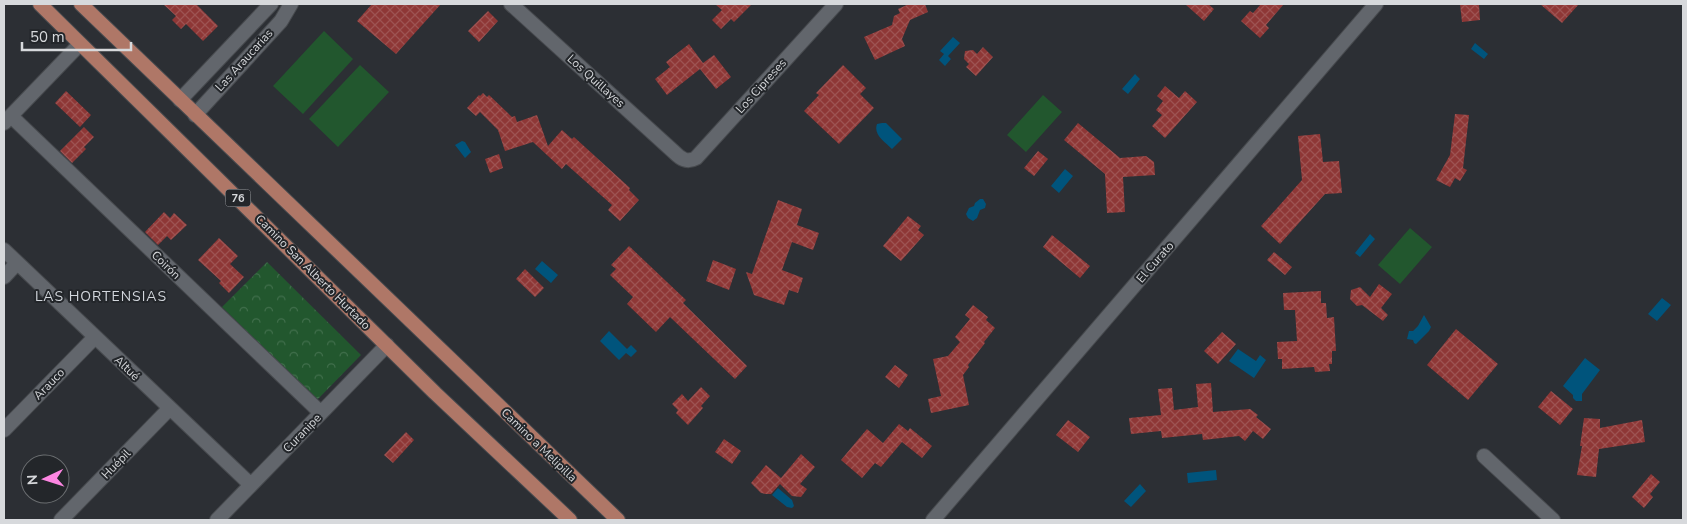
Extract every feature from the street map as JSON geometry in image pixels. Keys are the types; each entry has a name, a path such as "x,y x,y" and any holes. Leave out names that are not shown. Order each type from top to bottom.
{"main road":[{"name":"Camino San Alberto Hurtado","path":"40,4 436,394 570,520"},
{"name":"76","path":"81,4 195,115"},
{"name":"Camino a Melipilla","path":"195,115 618,520"}],"street":[{"name":"Las Araucarias","path":"180,100 271,4"},
{"name":"Las Araucarias","path":"195,115 281,21 291,4"},
{"name":"Los Quillayes","path":"511,4 681,159"},
{"name":"Los Cipreses","path":"681,159 696,158 836,4"},
{"name":"El Curato","path":"933,520 1376,4"},
{"path":"7,120 80,44"},
{"name":"Coirón","path":"7,120 321,413"},
{"name":"Altué","path":"4,250 251,485"},
{"path":"4,277 17,263"},
{"name":"Arauco","path":"4,430 95,337"},
{"name":"Curanipe","path":"217,520 388,345"},
{"name":"Huépil","path":"61,520 170,408"},
{"path":"1484,456 1553,520"}],"green space":[{"path":"324,31 353,59 303,114 273,86"},
{"path":"360,65 389,92 338,147 309,119"},
{"path":"1043,95 1062,112 1026,152 1007,135"},
{"path":"1410,228 1432,247 1400,284 1378,265"},
{"path":"267,262 361,355 317,400 222,307"}],"water":[{"path":"953,37 960,43 948,56 951,59 945,66 939,60 944,54 940,51"},
{"path":"1475,43 1488,54 1484,59 1471,49"},
{"path":"1135,74 1140,79 1128,94 1122,89"},
{"path":"886,123 902,139 892,149 878,135 877,124"},
{"path":"462,141 465,142 471,152 465,158 455,145"},
{"path":"1065,169 1073,176 1059,193 1051,186"},
{"path":"980,199 983,199 986,204 985,208 980,210 977,218 973,221 966,214 969,208 974,206"},
{"path":"1370,234 1375,239 1360,257 1355,253"},
{"path":"542,261 558,275 551,283 535,269"},
{"path":"1662,298 1671,305 1657,321 1648,314"},
{"path":"1424,315 1431,327 1416,344 1413,340 1407,339 1409,331 1413,331 1418,326"},
{"path":"609,331 627,349 631,345 637,351 631,357 626,353 619,360 600,341"},
{"path":"1238,349 1256,361 1260,355 1266,360 1254,378 1229,361"},
{"path":"1585,358 1600,370 1582,394 1582,401 1576,401 1573,395 1563,386"},
{"path":"1216,470 1217,480 1188,483 1187,473"},
{"path":"1140,484 1146,491 1131,507 1124,501"},
{"path":"778,488 792,500 794,506 792,508 787,507 772,495"}],"building":[{"path":"163,4 196,4 218,26 203,41 186,24 181,29 172,20 176,16"},
{"path":"372,4 441,4 396,54 357,21"},
{"path":"715,4 752,4 734,22 731,19 721,29 712,20 722,10"},
{"path":"909,4 925,4 928,12 910,20 902,39 905,46 875,60 864,37 892,25 894,16 900,13 898,9"},
{"path":"1185,4 1208,4 1214,9 1204,21"},
{"path":"1261,4 1284,4 1266,25 1269,28 1260,38 1241,21 1250,11 1253,13"},
{"path":"1460,4 1479,4 1480,20 1462,22"},
{"path":"1540,4 1579,4 1562,23"},
{"path":"488,11 498,21 479,42 468,31"},
{"path":"689,44 703,63 714,55 731,77 716,89 700,69 667,95 655,79 670,67 666,62"},
{"path":"983,47 993,57 976,76 966,67 969,64 964,59 965,51 973,50 977,54"},
{"path":"843,65 866,88 860,94 874,108 839,144 804,111 819,95 816,93"},
{"path":"1165,86 1179,98 1185,91 1197,102 1165,138 1152,126 1162,115 1156,110 1163,101 1157,96"},
{"path":"66,91 91,115 80,127 55,103"},
{"path":"483,93 487,97 489,95 512,117 515,116 517,122 537,115 548,146 562,130 572,139 574,137 630,188 629,190 639,200 620,221 608,210 612,205 566,164 562,169 533,142 505,151 498,130 480,112 476,116 467,108"},
{"path":"1455,114 1469,115 1463,168 1467,170 1460,181 1455,178 1450,187 1436,180 1450,155"},
{"path":"1078,123 1120,158 1146,156 1154,162 1155,175 1123,177 1125,212 1107,213 1105,174 1064,140"},
{"path":"84,127 94,137 84,147 86,149 72,163 60,151"},
{"path":"1320,134 1323,162 1339,161 1342,193 1325,194 1280,244 1261,226 1302,180 1298,136"},
{"path":"1038,151 1048,159 1034,176 1024,168"},
{"path":"499,154 503,168 490,173 485,159"},
{"path":"778,200 802,209 797,225 819,233 813,250 792,242 782,270 803,278 798,293 789,290 784,305 754,295 746,272 752,274"},
{"path":"164,212 170,218 174,213 187,225 171,240 167,236 158,245 145,232"},
{"path":"908,216 921,226 918,230 924,235 901,261 883,246"},
{"path":"1052,235 1090,266 1080,278 1043,247"},
{"path":"219,238 238,256 230,264 244,277 229,293 219,283 221,281 198,260"},
{"path":"629,246 686,300 683,303 747,366 735,379 670,317 656,332 627,304 633,297 610,275 616,269 611,265"},
{"path":"1274,252 1292,267 1285,275 1267,260"},
{"path":"713,260 736,269 729,290 706,281"},
{"path":"525,269 544,288 535,297 516,279"},
{"path":"1379,284 1392,294 1381,308 1388,315 1383,321 1362,305 1357,306 1350,299 1351,290 1360,287 1370,297"},
{"path":"1321,291 1321,303 1326,303 1327,318 1334,317 1336,351 1332,351 1332,364 1329,364 1330,371 1315,372 1314,367 1282,369 1282,359 1278,359 1277,342 1297,341 1295,310 1284,310 1283,293"},
{"path":"973,305 988,317 986,320 995,328 963,375 969,405 931,413 928,399 941,396 933,359 948,356 960,342 955,337 970,319 965,315"},
{"path":"1456,329 1498,364 1468,400 1427,365"},
{"path":"1222,332 1236,344 1218,364 1204,351"},
{"path":"895,365 908,375 899,388 885,377"},
{"path":"1211,383 1213,412 1250,409 1258,415 1256,417 1271,429 1263,439 1253,431 1245,441 1239,436 1203,440 1202,434 1162,438 1161,431 1131,434 1129,418 1161,415 1158,389 1172,388 1174,410 1198,407 1196,384"},
{"path":"701,387 710,396 701,406 703,408 688,425 676,413 678,410 672,404 682,394 688,401"},
{"path":"1551,391 1573,409 1560,425 1538,407"},
{"path":"1584,418 1600,419 1600,428 1642,420 1645,442 1599,449 1596,477 1577,475"},
{"path":"1068,420 1090,437 1078,452 1056,435"},
{"path":"899,424 908,431 910,428 932,446 922,458 902,442 881,467 875,463 862,478 841,460 867,429 883,443"},
{"path":"406,432 414,440 393,463 384,455"},
{"path":"724,439 741,451 732,464 715,452"},
{"path":"801,454 815,467 800,484 807,489 801,497 792,496 780,484 771,494 761,493 751,483 766,465 781,478"},
{"path":"1651,474 1660,482 1650,494 1653,497 1644,508 1632,497"}],"district":[{"name":"LAS HORTENSIAS","path":"101,296"}]}
